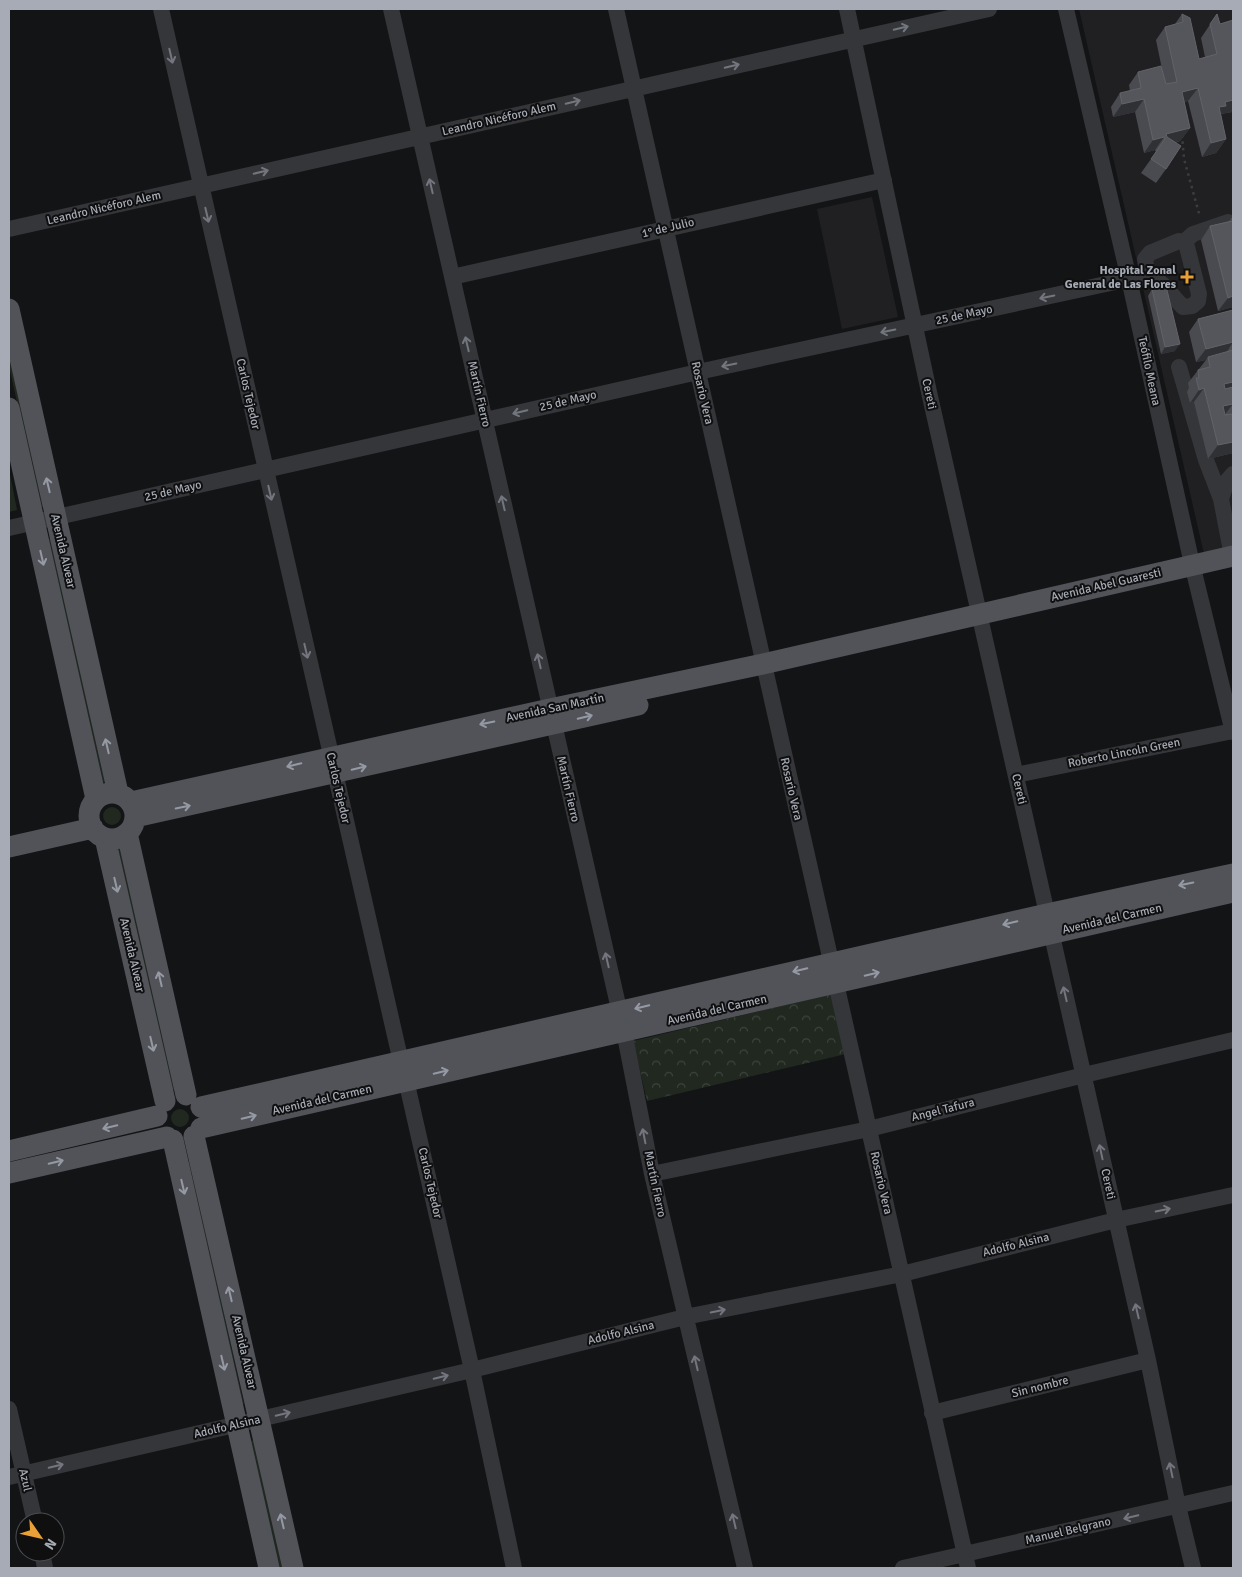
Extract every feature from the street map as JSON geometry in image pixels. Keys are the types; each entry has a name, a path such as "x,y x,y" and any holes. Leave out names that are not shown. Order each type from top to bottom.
{"main road":[{"name":"Avenida Alvear","path":"9,309 56,518 128,811 193,1101"},
{"name":"Avenida Alvear","path":"9,408 96,820 161,1109"},
{"name":"Avenida Abel Guaresti","path":"980,621 1233,561"},
{"name":"Avenida San Martín","path":"128,811 980,621"},
{"path":"103,795 128,811 113,839 96,820 103,795"},
{"path":"9,833 96,820"},
{"path":"9,847 96,820"},
{"name":"Avenida del Carmen","path":"198,1132 403,1071 1049,924 1233,874"},
{"name":"Avenida del Carmen","path":"1049,924 1233,892"},
{"name":"Avenida del Carmen","path":"193,1101 403,1071"},
{"path":"9,1173 170,1138 180,1141 198,1132 203,1121 193,1101 171,1097 161,1109 158,1124 170,1138"},
{"path":"9,1150 161,1109"},
{"name":"Avenida Alvear","path":"198,1132 259,1420 293,1568"},
{"name":"Avenida Alvear","path":"170,1138 269,1568"}],"street":[{"name":"Carlos Tejedor","path":"161,9 332,765 472,1370 514,1568"},
{"name":"Martín Fierro","path":"391,9 621,1022 652,1174 745,1568"},
{"name":"Rosario Vera","path":"616,9 966,1561"},
{"name":"Cereti","path":"847,9 980,621 1084,1075 1193,1568"},
{"name":"Leandro Nicéforo Alem","path":"9,229 989,9"},
{"name":"Teófilo Meana","path":"1066,9 1194,571 1233,732"},
{"name":"1° de Julio","path":"452,277 884,180"},
{"path":"1184,242 1199,294 1198,301 1192,306 1183,307 1169,288 1148,277 1145,259 1150,253 1179,241 1184,242 1193,234 1228,222"},
{"name":"25 de Mayo","path":"9,528 698,372 1129,279 1148,277"},
{"path":"1179,366 1206,460 1221,499 1233,561"},
{"path":"1221,499 1233,474"},
{"name":"Roberto Lincoln Green","path":"1016,775 1233,732"},
{"name":"Angel Tafura","path":"652,1174 869,1130 1084,1075 1233,1040"},
{"name":"Adolfo Alsina","path":"16,1475 472,1370 685,1317 902,1274 1116,1220 1233,1194"},
{"name":"Sin nombre","path":"932,1413 1148,1360"},
{"name":"Azul","path":"9,1410 16,1475 31,1512"},
{"name":"Manuel Belgrano","path":"903,1568 966,1561 1233,1493"}],"path":[{"path":"1181,128 1184,159 1203,231"}],"shaded area":[{"name":"Hospital Zonal General de Las Flores","path":"1079,9 1233,9 1233,546 1204,554"},
{"path":"872,197 898,317 842,329 817,209"}],"green space":[{"path":"9,348 44,507 40,507 9,366"},
{"path":"9,469 17,510 9,512"},
{"path":"52,538 106,782 102,783 48,539"},
{"path":"108,807 116,807 121,812 119,823 108,825 103,820 103,812"},
{"path":"121,845 175,1089 171,1090 117,846"},
{"path":"832,994 846,1054 647,1101 633,1041"},
{"path":"176,1109 184,1109 189,1114 187,1125 176,1127 171,1122 171,1114"},
{"path":"190,1161 244,1404 240,1405 186,1162"},
{"path":"254,1440 283,1568 278,1568 250,1441"}],"building":[{"path":"1182,14 1190,18 1199,59 1217,54 1210,24 1217,14 1220,24 1233,20 1233,100 1225,102 1226,106 1219,107 1226,139 1211,143 1198,88 1182,92 1190,128 1166,134 1167,137 1181,146 1166,169 1151,159 1165,139 1164,137 1153,140 1144,99 1122,104 1120,93 1141,88 1138,72 1161,66 1166,84 1177,82 1165,27 1183,22"},
{"path":"1233,221 1233,296 1228,298 1210,226"},
{"path":"1166,286 1180,344 1165,347 1152,289"},
{"path":"1233,310 1233,342 1206,349 1198,319"},
{"path":"1233,350 1233,382 1224,384 1225,389 1233,387 1233,404 1223,406 1225,415 1233,414 1233,442 1218,445 1204,388 1199,390 1196,378 1199,378 1198,370 1210,367 1208,357"}],"place":[{"name":"Hospital Zonal General de Las Flores","path":"1187,277"}]}
